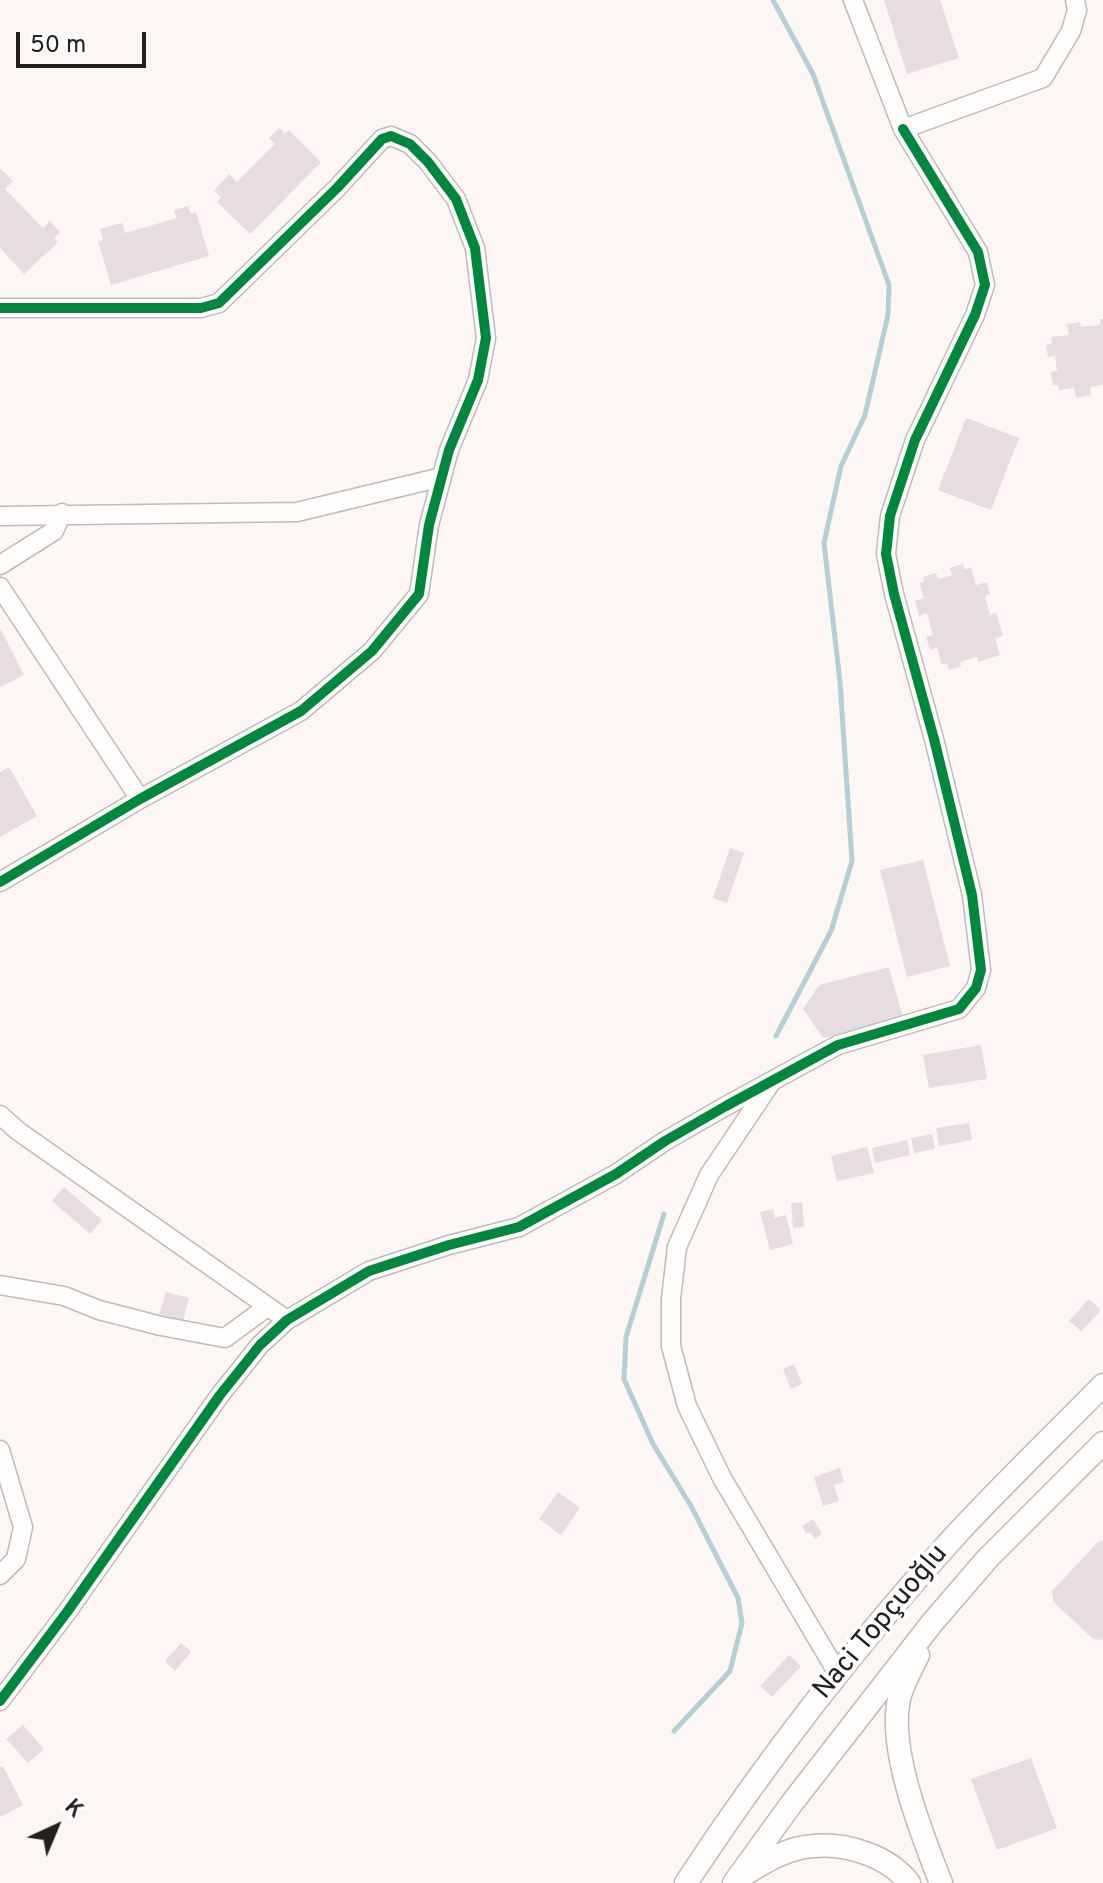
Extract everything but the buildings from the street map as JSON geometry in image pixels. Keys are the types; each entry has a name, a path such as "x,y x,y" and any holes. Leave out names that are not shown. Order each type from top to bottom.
{"main road":[{"name":"Naci Topçuoğlu","path":"686,1883 730,1816 837,1672 955,1536 1103,1385"},
{"name":"Naci Topçuoğlu","path":"736,1881 819,1767 932,1623 988,1558 1103,1443"},
{"path":"932,1623 900,1695 896,1727 900,1757 926,1845 941,1883"},
{"path":"736,1881 772,1857 813,1846 852,1849 879,1859 909,1883"}],"street":[{"path":"0,1701 67,1612 220,1395 260,1345 287,1320 369,1271 449,1245 519,1227 838,1045 959,1009 976,988 981,970 972,895 886,554 890,516 915,440 975,315 985,285 978,252 903,129 853,0"},
{"path":"903,129 1043,78 1071,31 1077,10 1075,0"},
{"path":"0,308 201,308 219,303 337,188 382,139 391,136 410,144 456,199 475,248 486,338 478,380 449,450 429,525 419,594 372,651 301,711 140,799 0,882"},
{"path":"0,516 297,512 442,477"},
{"path":"0,565 54,531 62,513"},
{"path":"0,587 140,799"},
{"path":"772,1082 709,1175 677,1247 671,1299 671,1346 687,1406 722,1478 837,1672"},
{"path":"0,1115 18,1131 287,1320"},
{"path":"0,1285 64,1296 99,1310 225,1338 267,1307"},
{"path":"0,1450 23,1527 16,1559 0,1575"}],"waterway":[{"path":"773,0 813,74 889,285 888,315 865,415 841,466 824,543 840,682 852,861 831,931 776,1036"},
{"path":"664,1214 626,1337 624,1379 653,1444 691,1506 738,1598 742,1623 730,1671 674,1731"}],"cycle path":[{"path":"0,1701 67,1612 220,1395 260,1345 287,1320 369,1271 449,1245 519,1227 616,1174 726,1106 838,1045 959,1009 976,988 981,970 972,895 886,554 890,516 915,440 975,315 985,285 978,252 903,129"},
{"path":"0,308 201,308 219,303 337,188 382,139 391,136 410,144 456,199 475,248 486,338 478,380 449,450 429,525 419,594 372,651 301,711 140,799 0,882"}]}
